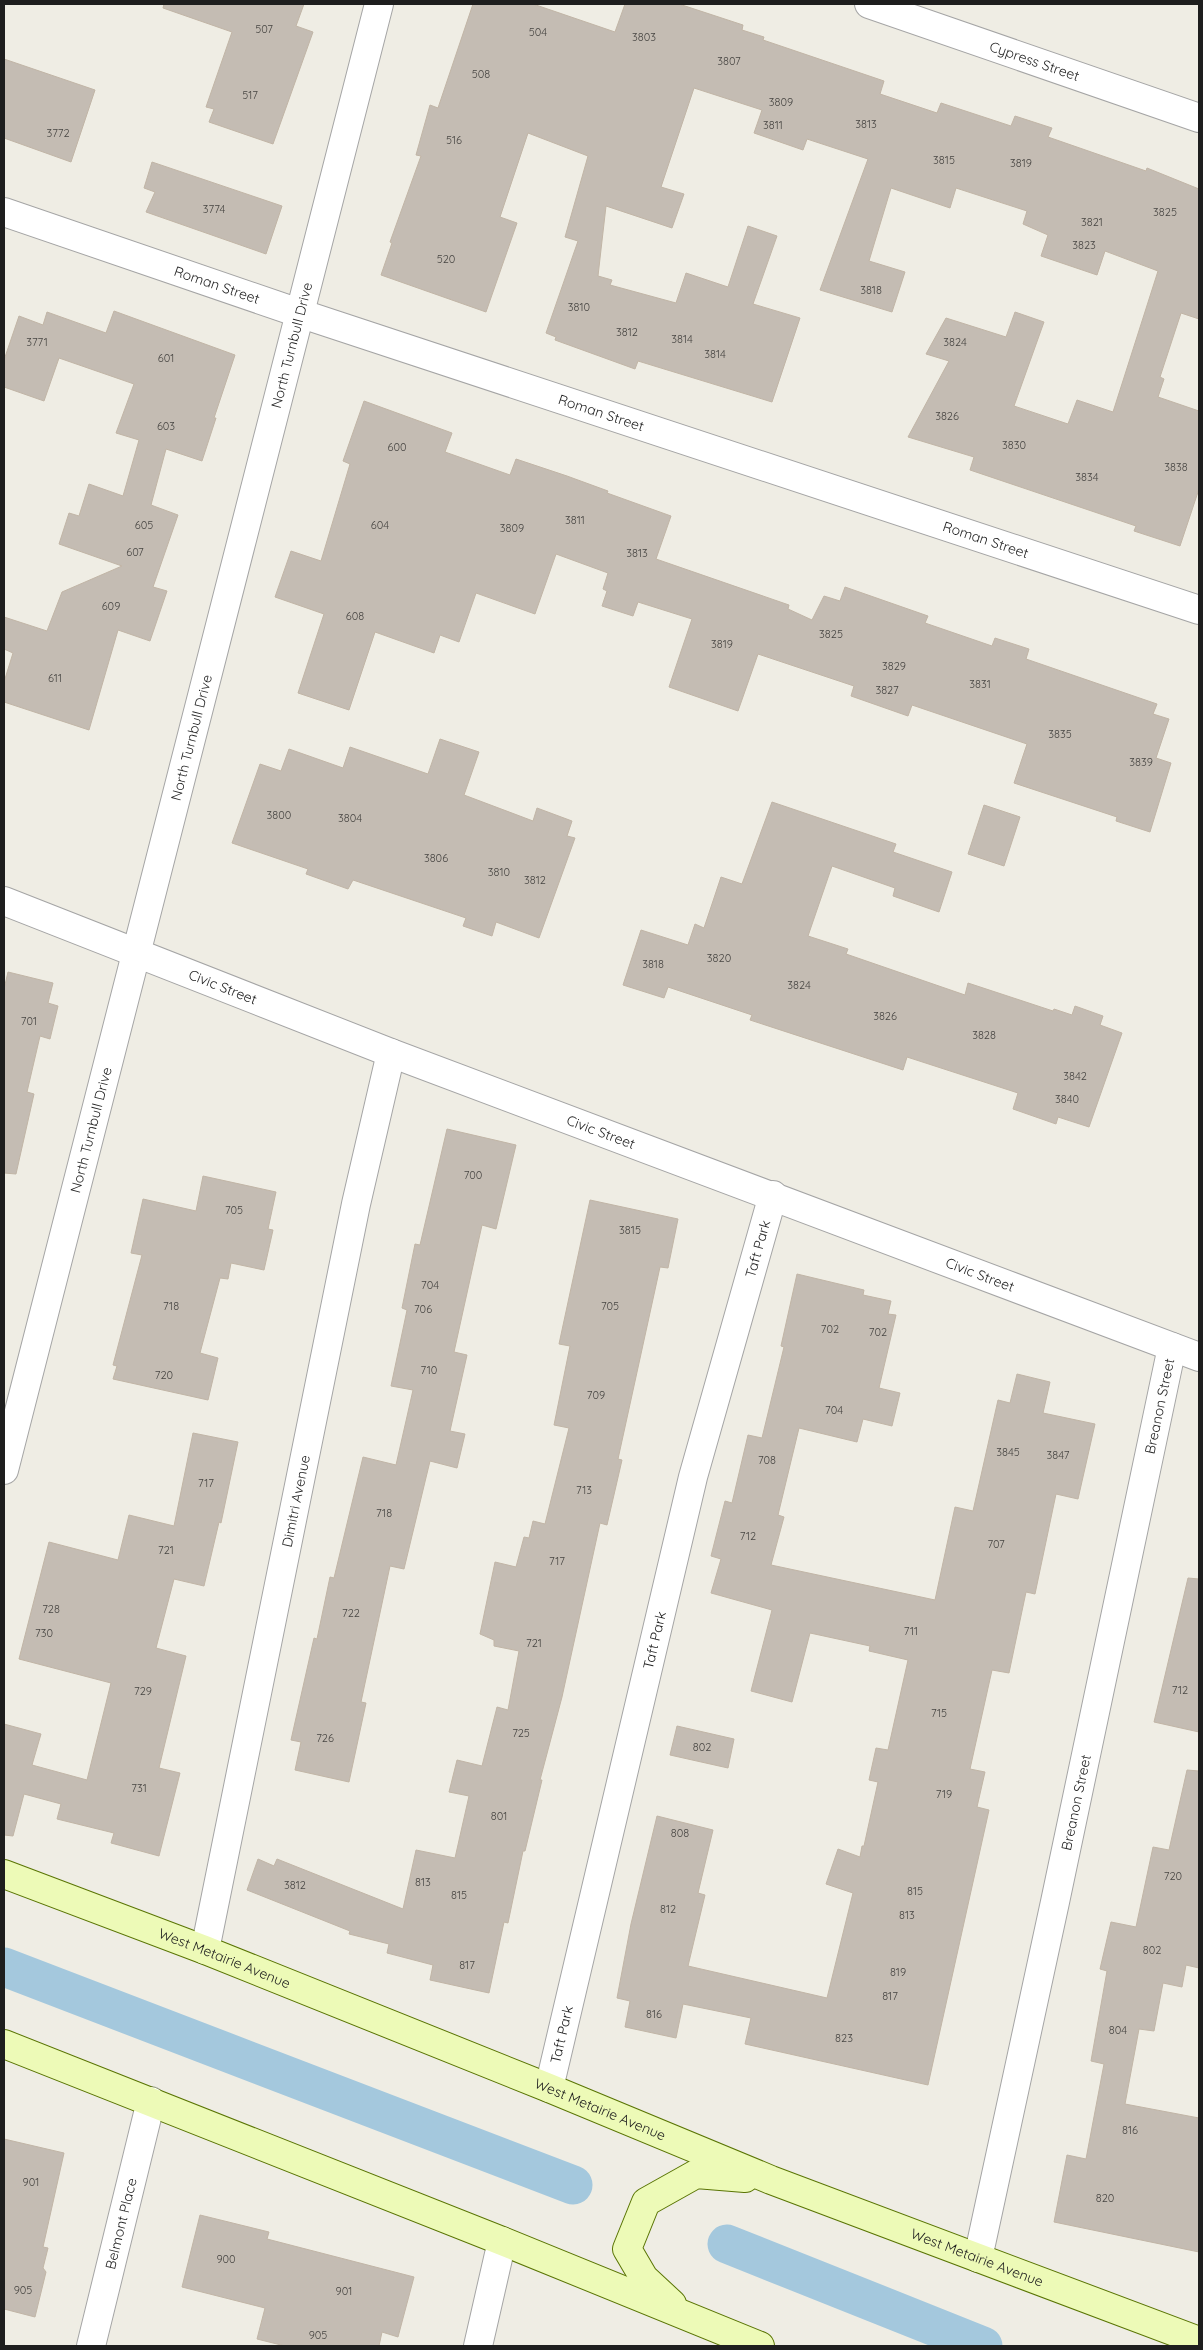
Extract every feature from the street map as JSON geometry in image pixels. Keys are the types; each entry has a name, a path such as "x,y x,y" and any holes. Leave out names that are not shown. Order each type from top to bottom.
{"main road":[{"name":"West Metairie Avenue","path":"4,1874 205,1950 549,2088 771,2180 1199,2341"},
{"path":"4,2044 502,2241 760,2346"},
{"path":"683,2315 644,2278 627,2249 646,2202 696,2174 771,2180"}],"street":[{"name":"North Turnbull Drive","path":"4,1470 299,313 380,4"},
{"name":"Cypress Street","path":"869,4 1199,118"},
{"name":"Roman Street","path":"4,212 299,313 1199,610"},
{"name":"Civic Street","path":"4,901 391,1053 773,1195 1199,1357"},
{"name":"Dimitri Avenue","path":"205,1950 356,1204 391,1053"},
{"name":"Taft Park","path":"549,2088 693,1477 773,1195"},
{"name":"Breanon Street","path":"978,2258 1172,1347"},
{"name":"Belmont Place","path":"91,2346 151,2101"},
{"path":"478,2346 502,2241"}],"building":[{"path":"164,4 304,4 296,26 313,32 273,144 209,122 214,109 206,107 232,32 163,8"},
{"path":"473,4 533,4 615,32 625,4 679,4 743,25 742,30 764,37 763,40 884,81 880,94 937,113 941,103 1011,126 1015,116 1052,128 1048,137 1146,171 1147,168 1199,189 1199,319 1181,313 1160,377 1164,379 1158,397 1199,411 1199,489 1180,546 1134,531 1136,526 970,470 974,457 908,437 949,361 926,354 946,318 1006,337 1015,312 1044,322 1014,406 1068,424 1077,400 1113,412 1158,271 1105,251 1097,275 1041,256 1048,235 1023,224 1027,211 956,188 950,208 891,188 869,261 905,272 892,312 820,290 868,159 807,139 803,150 754,133 762,110 694,88 661,187 684,194 672,228 606,206 598,276 612,280 610,285 676,303 686,273 728,287 748,226 777,236 753,304 800,318 772,402 638,361 635,369 555,340 556,337 546,333 578,241 565,237 588,156 528,133 500,217 517,223 486,312 381,275 392,243 390,242 421,156 416,155 430,105 438,108"},
{"path":"4,59 95,90 71,162 4,138"},
{"path":"152,162 282,206 266,254 146,212 155,192 144,188"},
{"path":"114,311 235,355 202,461 166,449 151,505 178,515 153,587 167,591 150,641 118,630 89,730 4,702 4,682 13,653 4,649 4,617 47,631 62,592 122,566 59,544 69,513 79,516 89,484 123,496 139,440 116,433 134,384 59,358 44,401 4,387 4,360 19,316 43,325 47,312 106,333"},
{"path":"364,401 452,433 445,452 510,475 516,459 608,491 607,493 671,516 656,559 789,605 788,609 812,620 824,596 840,601 845,587 928,616 925,623 992,646 995,638 1029,649 1026,659 1157,704 1153,714 1169,719 1156,758 1171,763 1150,832 1116,821 1117,817 1014,783 1027,744 912,705 908,716 851,696 854,686 758,654 738,711 669,687 692,619 638,602 633,616 602,606 607,591 603,589 608,573 556,554 535,614 476,593 459,642 440,635 434,653 375,632 349,710 298,693 324,614 275,597 291,551 321,561 350,464 343,461"},
{"path":"440,739 479,752 464,795 533,821 537,808 572,821 567,836 575,838 539,938 496,922 492,936 463,926 466,918 353,880 348,889 306,874 308,869 232,843 260,764 281,771 289,749 343,768 350,747 428,774"},
{"path":"772,802 896,844 893,852 952,872 939,912 893,896 895,888 832,866 808,936 848,949 846,954 965,995 968,983 1053,1011 1054,1009 1072,1015 1075,1006 1103,1016 1100,1025 1122,1033 1089,1127 1058,1117 1056,1124 1013,1109 1018,1093 907,1057 903,1070 750,1020 752,1015 668,987 664,998 623,985 641,930 688,945 695,924 704,928 721,877 742,884"},
{"path":"984,805 1020,817 1004,866 968,854"},
{"path":"8,972 53,983 48,1003 58,1006 50,1039 40,1036 27,1092 34,1094 16,1174 4,1173 4,989"},
{"path":"447,1129 516,1145 496,1229 482,1225 454,1352 467,1355 450,1431 465,1434 457,1468 430,1461 404,1569 390,1566 361,1702 366,1703 349,1782 295,1770 301,1742 291,1740 314,1638 317,1639 330,1577 334,1578 363,1457 396,1465 413,1390 391,1386 407,1310 402,1308 415,1244 420,1245"},
{"path":"203,1176 276,1192 268,1229 273,1230 264,1270 231,1263 228,1279 220,1278 200,1353 218,1358 208,1400 113,1379 117,1366 113,1365 142,1255 131,1253 143,1199 196,1211"},
{"path":"590,1200 678,1219 668,1268 660,1267 618,1459 622,1460 607,1525 600,1523 562,1697 540,1780 542,1780 525,1851 523,1851 508,1923 504,1922 489,1993 430,1980 433,1965 387,1953 389,1944 349,1934 350,1931 247,1890 258,1859 274,1866 277,1859 403,1909 416,1850 455,1858 469,1796 449,1792 457,1760 482,1766 497,1707 508,1710 519,1651 494,1646 494,1640 480,1634 495,1562 516,1567 524,1537 529,1538 533,1521 545,1524 569,1428 554,1425 570,1346 559,1344"},
{"path":"797,1274 864,1290 863,1295 891,1301 888,1314 896,1315 879,1388 900,1393 892,1426 863,1419 857,1442 799,1428 778,1515 784,1517 771,1565 935,1600 955,1507 973,1511 998,1400 1010,1403 1017,1374 1050,1382 1043,1413 1095,1424 1078,1499 1056,1494 1035,1594 1026,1592 1009,1673 992,1670 970,1769 985,1772 977,1807 989,1810 928,2085 745,2044 751,2018 683,2004 676,2038 625,2027 630,2001 617,1998 631,1924 657,1816 713,1830 698,1893 705,1895 688,1966 827,1998 853,1893 826,1884 838,1849 860,1857 878,1782 869,1780 876,1748 888,1750 908,1660 869,1651 870,1646 810,1633 792,1702 751,1691 772,1610 711,1593 721,1559 711,1556 725,1501 732,1503 748,1435 762,1438 784,1347 781,1346"},
{"path":"193,1433 238,1442 221,1523 219,1522 204,1586 174,1579 156,1648 186,1656 159,1768 180,1773 159,1856 111,1843 114,1833 57,1819 61,1804 24,1794 13,1836 4,1835 4,1724 41,1734 32,1765 87,1780 111,1683 19,1659 49,1542 118,1560 129,1515 174,1526"},
{"path":"1188,1578 1199,1579 1199,1732 1154,1722"},
{"path":"677,1726 734,1739 728,1768 670,1755"},
{"path":"1187,1770 1199,1771 1199,1968 1186,1965 1182,1987 1163,1983 1154,2031 1139,2029 1125,2104 1199,2118 1199,2252 1054,2222 1067,2155 1086,2159 1104,2064 1091,2061 1107,1971 1100,1969 1111,1922 1136,1927 1153,1847 1169,1850"},
{"path":"4,2139 64,2153 43,2247 48,2248 43,2268 46,2272 35,2317 4,2309"},
{"path":"200,2215 269,2232 267,2239 414,2277 398,2337 382,2332 379,2346 285,2346 257,2339 265,2308 182,2287"}],"waterway":[{"path":"4,1967 573,2185"},
{"path":"727,2244 983,2346"}]}
